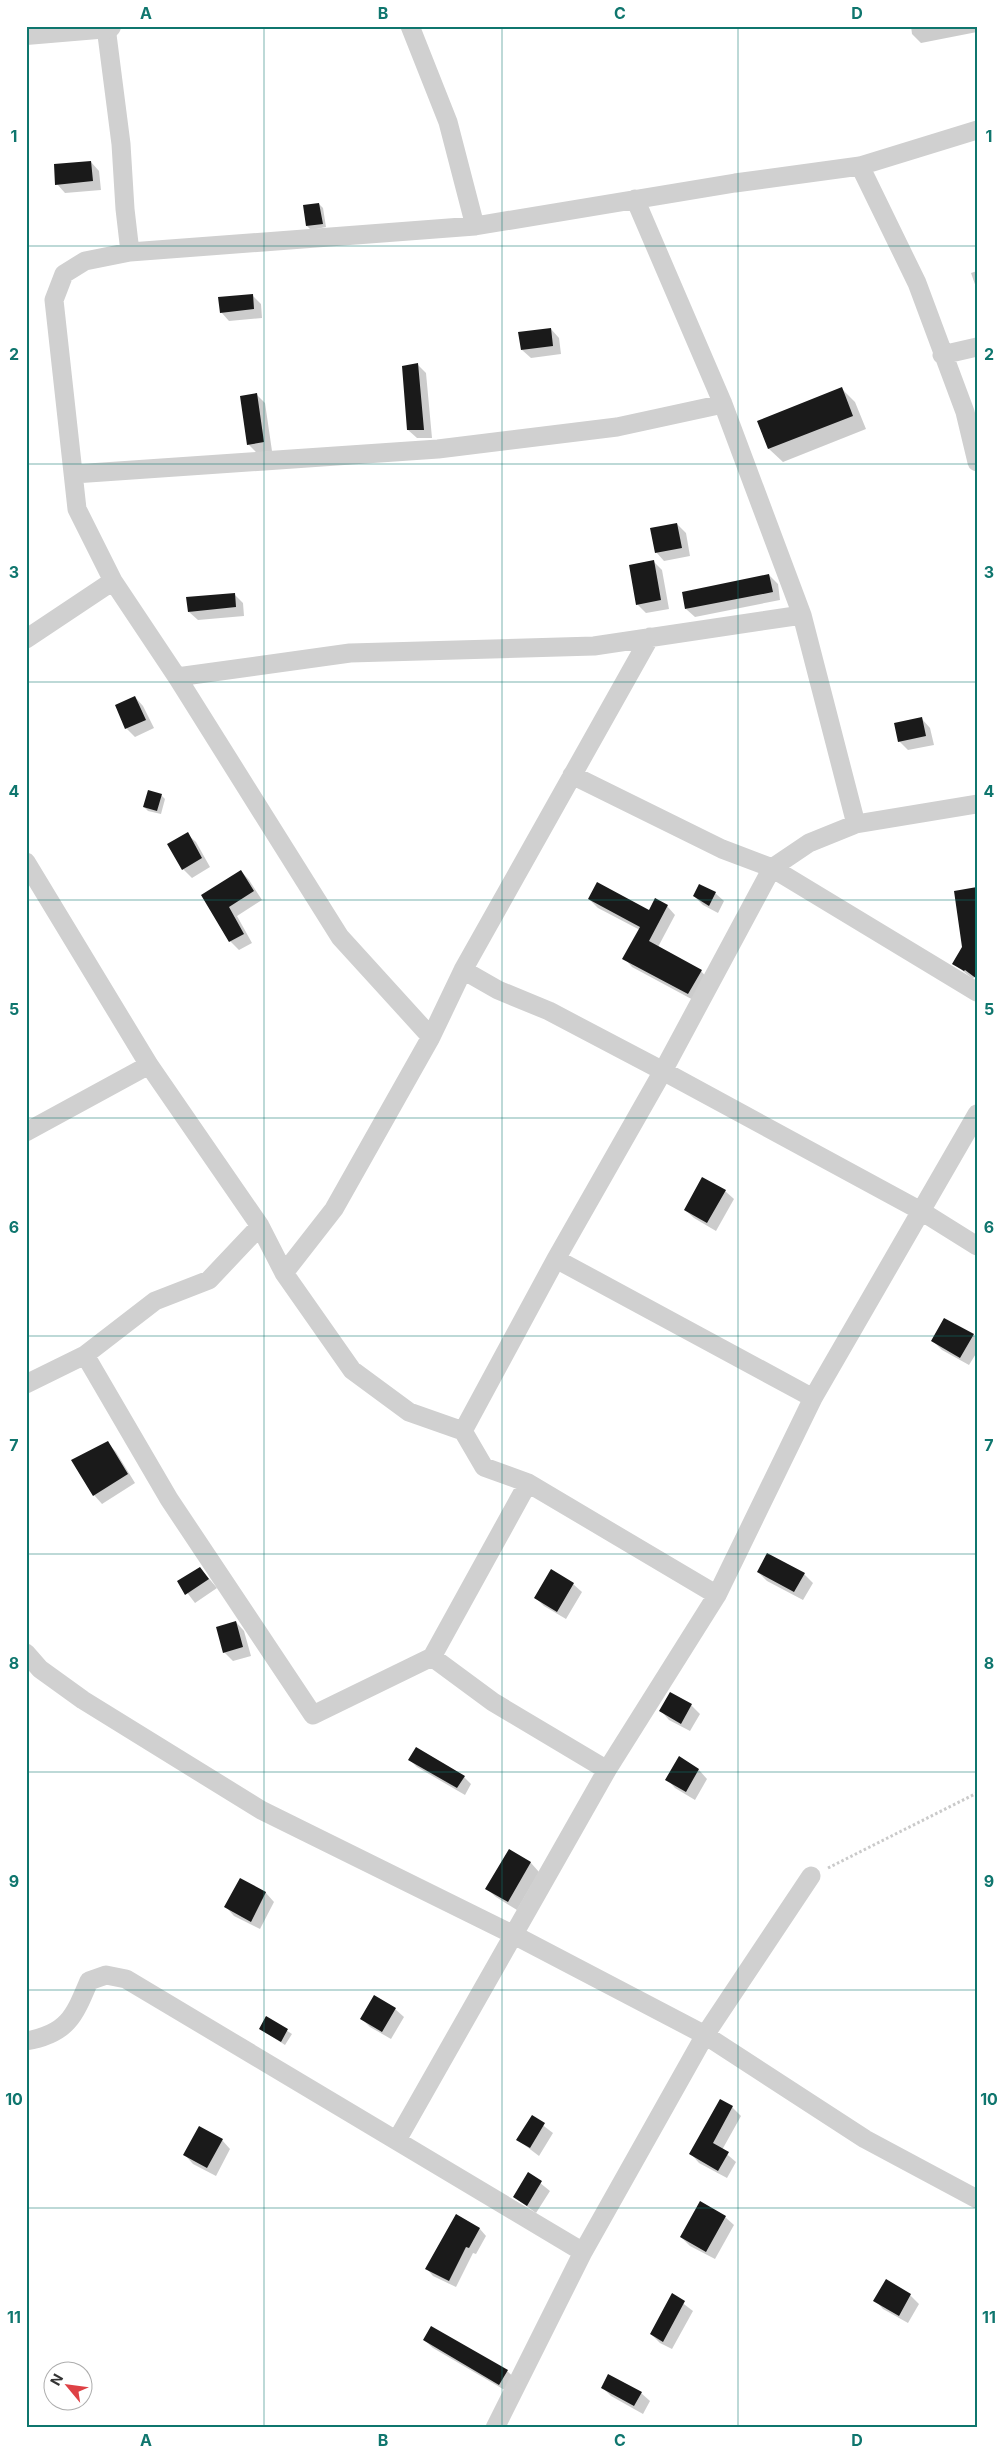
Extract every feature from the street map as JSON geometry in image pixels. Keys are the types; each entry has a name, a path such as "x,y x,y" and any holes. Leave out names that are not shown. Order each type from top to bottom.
{"street":[{"path":"26,34 108,26 121,144 124,209 130,252"},
{"path":"410,26 448,122 475,226"},
{"path":"431,1037 340,937 177,677 112,581 77,509 54,300 64,274 85,261 130,252 475,226 801,173 860,166 977,130"},
{"path":"860,166 917,283 942,355 965,412 977,462"},
{"path":"635,199 723,404 802,615 856,824"},
{"path":"942,355 977,347"},
{"path":"74,474 438,449 617,427 723,404"},
{"path":"26,639 112,581"},
{"path":"177,677 350,652 594,646 650,636 802,615"},
{"path":"284,1273 334,1209 431,1037 463,970 650,636"},
{"path":"572,775 722,849 772,868 977,992"},
{"path":"463,1431 556,1259 663,1071 772,868 809,844 856,824 977,804"},
{"path":"26,862 149,1065 260,1226 284,1273 352,1370 409,1412 463,1431 484,1467 528,1483 717,1595"},
{"path":"463,970 498,990 549,1011 663,1071 921,1211 977,1246"},
{"path":"26,1132 149,1065"},
{"path":"397,2140 607,1770 717,1595 813,1398 977,1114"},
{"path":"26,1384 84,1355 155,1301 209,1280 260,1226"},
{"path":"556,1259 813,1398"},
{"path":"84,1355 169,1499 313,1715 432,1657 528,1483"},
{"path":"26,1653 40,1669 83,1700 261,1810 514,1935 705,2035 865,2139 977,2200"},
{"path":"432,1657 493,1702 607,1770"},
{"path":"495,2428 583,2252 705,2035 811,1876"},
{"path":"26,2041 44,2038 68,2024 89,1981 106,1975 126,1979 583,2252"}],"path":[{"path":"811,1876 977,1793"}],"building":[{"path":"91,161 93,181 55,185 54,164"},
{"path":"319,203 323,224 306,226 303,205"},
{"path":"253,294 254,309 220,313 218,297"},
{"path":"551,328 553,346 521,350 518,332"},
{"path":"418,363 424,430 407,430 402,366"},
{"path":"842,387 853,416 768,449 757,421"},
{"path":"257,393 264,442 247,445 240,396"},
{"path":"677,523 682,548 655,553 650,528"},
{"path":"654,560 661,600 636,605 629,565"},
{"path":"769,574 773,592 685,609 682,592"},
{"path":"235,593 236,607 188,612 186,597"},
{"path":"135,696 146,720 125,729 115,705"},
{"path":"922,717 926,736 898,742 894,723"},
{"path":"148,790 162,794 157,811 143,807"},
{"path":"188,832 202,858 182,870 167,844"},
{"path":"241,870 254,891 229,907 244,934 229,942 201,895"},
{"path":"597,882 649,910 655,898 668,905 649,941 702,970 688,994 622,959 640,927 588,899"},
{"path":"699,884 716,892 709,906 693,896"},
{"path":"977,887 977,979 965,970 952,964 962,947 954,891"},
{"path":"702,1177 726,1190 707,1223 684,1210"},
{"path":"944,1318 974,1334 960,1358 931,1341"},
{"path":"108,1441 128,1474 93,1496 71,1460"},
{"path":"767,1553 805,1573 794,1592 757,1572"},
{"path":"200,1567 209,1579 185,1595 177,1581"},
{"path":"551,1569 574,1583 557,1612 534,1598"},
{"path":"236,1621 243,1647 223,1653 216,1627"},
{"path":"670,1692 692,1704 681,1724 659,1711"},
{"path":"416,1747 465,1776 457,1788 408,1760"},
{"path":"679,1756 699,1769 686,1792 665,1780"},
{"path":"509,1849 531,1862 508,1902 485,1889"},
{"path":"240,1878 266,1892 251,1922 224,1907"},
{"path":"374,1995 396,2008 382,2032 360,2019"},
{"path":"266,2016 288,2029 281,2042 259,2029"},
{"path":"720,2099 733,2106 713,2143 729,2152 718,2171 689,2154"},
{"path":"532,2115 545,2123 530,2148 516,2140"},
{"path":"199,2126 223,2139 207,2168 183,2155"},
{"path":"528,2172 542,2181 527,2206 513,2197"},
{"path":"700,2201 726,2216 706,2252 680,2237"},
{"path":"456,2214 480,2228 469,2248 466,2247 449,2281 425,2269"},
{"path":"886,2279 911,2294 899,2316 873,2301"},
{"path":"672,2293 685,2301 663,2342 650,2334"},
{"path":"431,2326 508,2370 499,2385 423,2340"},
{"path":"608,2374 642,2392 634,2406 601,2388"}]}
